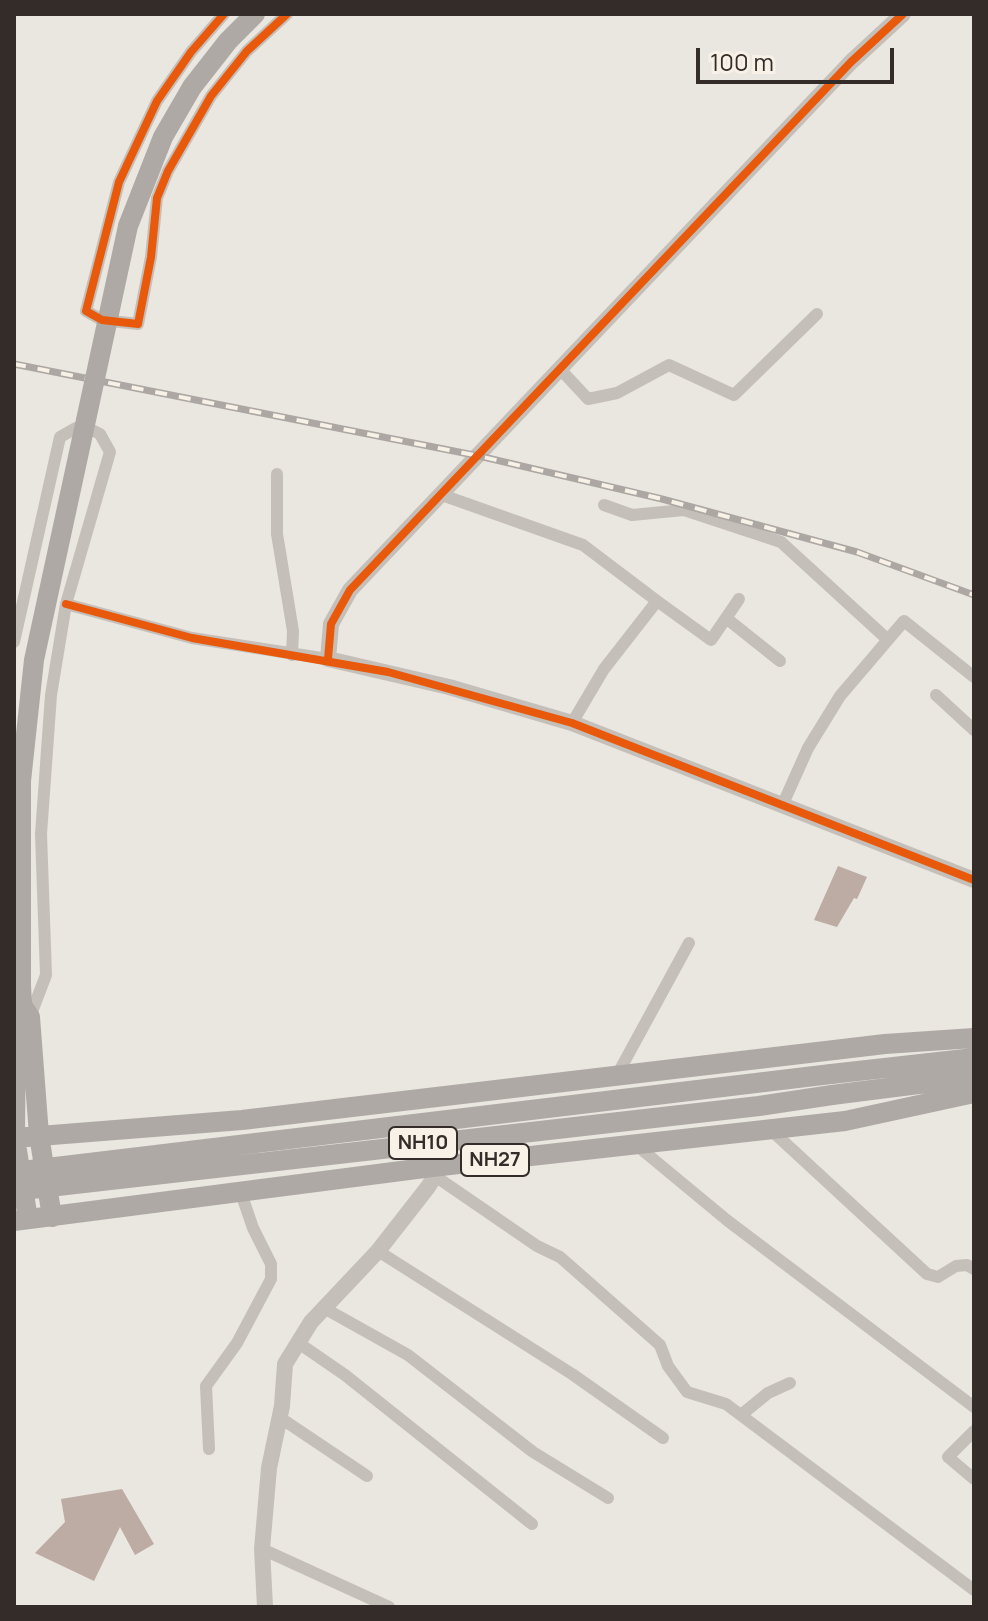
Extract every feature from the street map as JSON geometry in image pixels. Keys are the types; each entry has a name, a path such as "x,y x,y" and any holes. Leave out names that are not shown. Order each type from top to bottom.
{"highway":[{"path":"21,1220 14,1138 21,1007 21,781 34,660 128,226 163,137 192,87 228,41 255,14"},
{"path":"21,1007 52,1217"},
{"path":"14,1138 242,1120 517,1087 616,1079 885,1044 974,1038"},
{"name":"NH10","path":"14,1191 759,1106 832,1084 974,1058"},
{"name":"NH10","path":"14,1172 832,1084 974,1077"},
{"name":"NH27","path":"21,1220 845,1121 969,1099"}],"street":[{"path":"224,14 173,76 130,154 109,210 86,311 102,320 138,324 151,257 157,198 174,158 195,120 228,73 287,14"},
{"path":"328,659 331,624 342,601 851,62 903,14"},
{"path":"561,370 588,399 617,393 669,365 734,395 817,314"},
{"path":"14,642 17,604 60,437 76,428 88,428 100,434 110,452 66,604 51,695 42,788 41,881 46,975 21,1007"},
{"path":"277,474 277,534 293,631 292,655"},
{"path":"442,495 576,541 711,640 739,599"},
{"path":"604,505 632,515 684,510 781,542 887,639"},
{"path":"572,723 604,669 657,601"},
{"path":"66,604 192,638 328,659 449,687 572,723 974,880"},
{"path":"726,618 780,661"},
{"path":"782,806 823,722 904,621 974,677"},
{"path":"936,695 974,730"},
{"path":"616,1079 689,943"},
{"path":"771,1130 927,1274 938,1277 956,1266 967,1265 974,1269"},
{"path":"635,1144 739,1230 974,1407"},
{"path":"265,1607 262,1549 269,1468 285,1364 297,1342 324,1308 378,1251 434,1172 537,1246 560,1257 660,1345 668,1366 687,1392 726,1404 974,1590"},
{"path":"209,1449 206,1386 237,1343 271,1279 271,1264 253,1228 241,1193"},
{"path":"378,1251 572,1374 663,1438"},
{"path":"324,1308 408,1355 533,1452 608,1498"},
{"path":"297,1342 345,1375 532,1524"},
{"path":"741,1415 768,1393 790,1383"},
{"path":"279,1417 367,1476"},
{"path":"974,1431 948,1457 974,1479"},
{"path":"262,1549 389,1607"}],"building":[{"path":"838,866 867,877 857,899 854,898 837,927 814,920"},
{"path":"122,1489 154,1544 135,1555 120,1527 94,1581 35,1553 65,1522 61,1499"}],"railway":[{"path":"14,364 479,456 662,499 857,552 974,595"}],"cycle path":[{"path":"224,14 191,52 157,101 119,182 86,311 102,320 138,324 151,257 157,198 168,171 211,96 247,51 287,14"},
{"path":"328,659 331,624 350,590 851,62 903,14"},
{"path":"66,604 192,638 388,672 572,723 974,880"}]}
